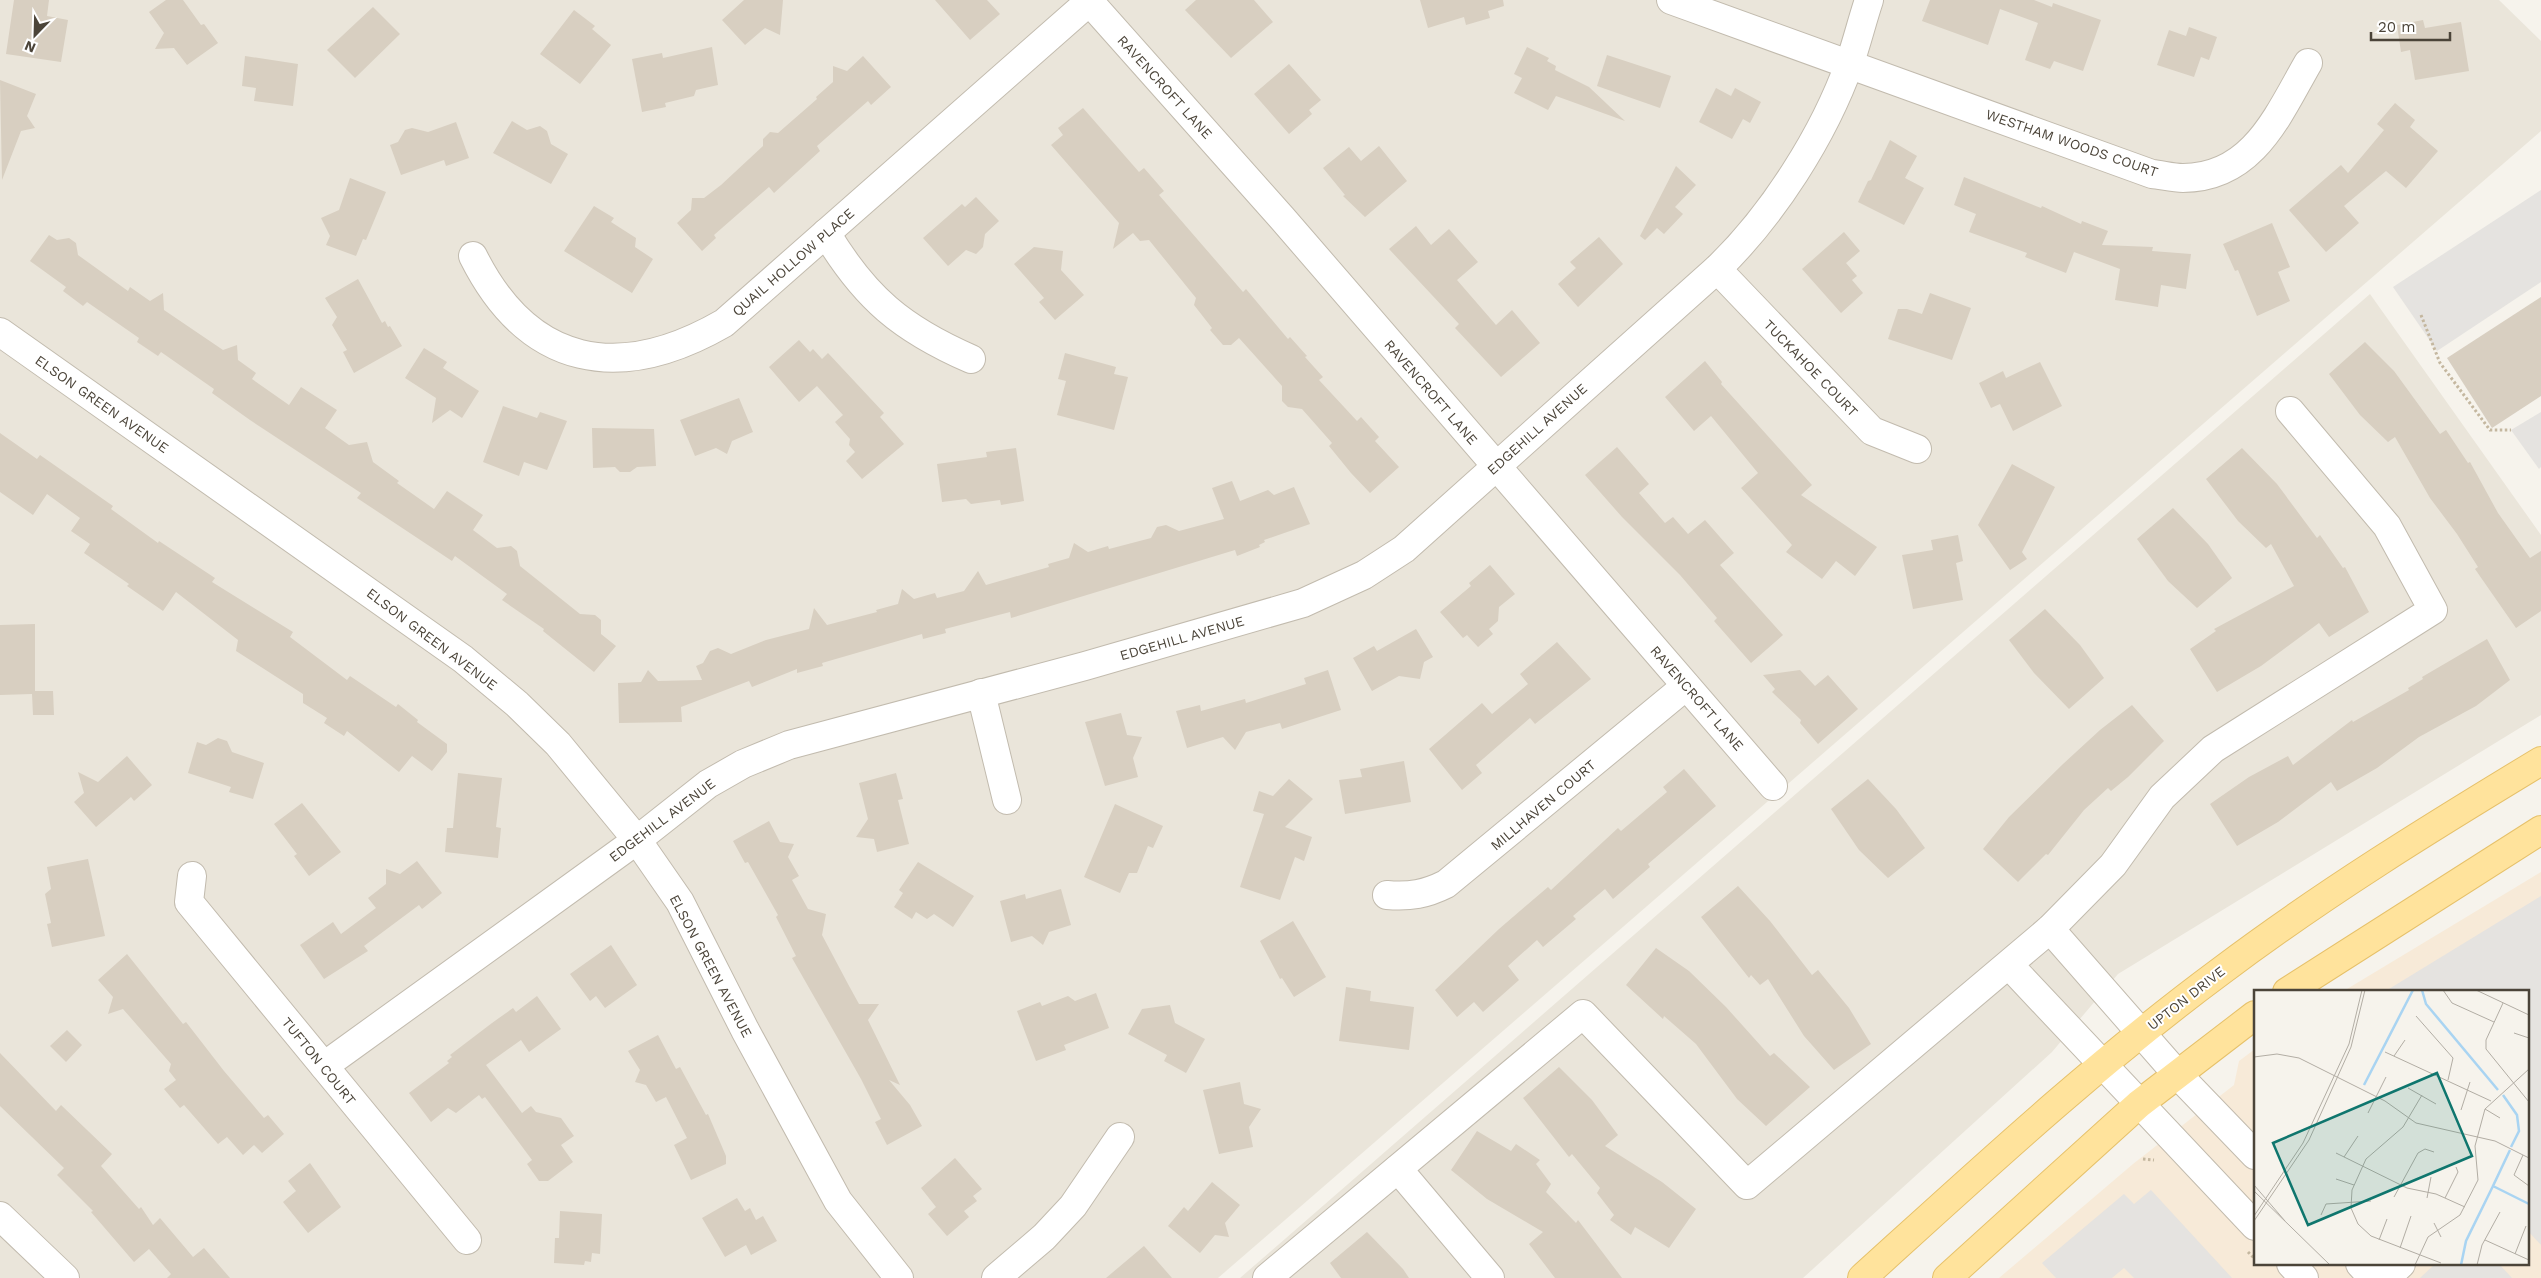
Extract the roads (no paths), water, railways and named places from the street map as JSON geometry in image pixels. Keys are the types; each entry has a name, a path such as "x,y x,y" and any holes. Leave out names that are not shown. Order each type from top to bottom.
{"main road":[{"name":"UPTON DRIVE","path":"1862,1278 2042,1114 2140,1033 2222,970 2348,882 2541,761"},
{"path":"2290,990 2541,830"},
{"path":"1948,1278 2139,1104 2254,1016"}],"street":[{"name":"WESTHAM WOODS COURT","path":"1671,0 2152,174 2182,178 2214,173 2227,168 2248,154 2266,136 2308,63"},
{"name":"EDGEHILL AVENUE","path":"324,1066 636,840 708,784 743,764 789,744 1085,666 1321,596 1364,575 1404,549 1494,466 1717,269 1760,222 1796,171 1826,117 1849,63 1869,0"},
{"name":"QUAIL HOLLOW PLACE","path":"473,256 487,284 506,309 530,330 552,344 581,355 629,358 663,352 695,340 724,323 1090,1"},
{"name":"RAVENCROFT LANE","path":"1090,1 1282,218 1494,466 1773,786"},
{"path":"826,233 842,261 868,293 899,320 934,342 971,359"},
{"name":"TUCKAHOE COURT","path":"1717,269 1872,431 1918,449"},
{"name":"ELSON GREEN AVENUE","path":"0,332 463,659 517,704 558,744 636,840 680,902 745,1030 838,1201 899,1278"},
{"path":"1267,1278 1583,1014 1747,1185 2050,929 2113,865 2162,797 2213,749 2432,610 2387,526 2290,411"},
{"name":"MILLHAVEN COURT","path":"1387,895 1405,897 1426,894 1446,884 1686,686"},
{"path":"981,693 1007,800"},
{"name":"TUFTON COURT","path":"192,876 189,902 467,1240"},
{"path":"2050,929 2177,1074 2254,1154"},
{"path":"2009,965 2254,1225"},
{"path":"996,1278 1044,1237 1073,1206 1120,1137"},
{"path":"1398,1168 1490,1278"},
{"path":"0,1216 65,1278"},
{"path":"2293,1266 2304,1278"},
{"path":"2362,1266 2373,1278"},
{"path":"2386,1278 2399,1266"}]}
